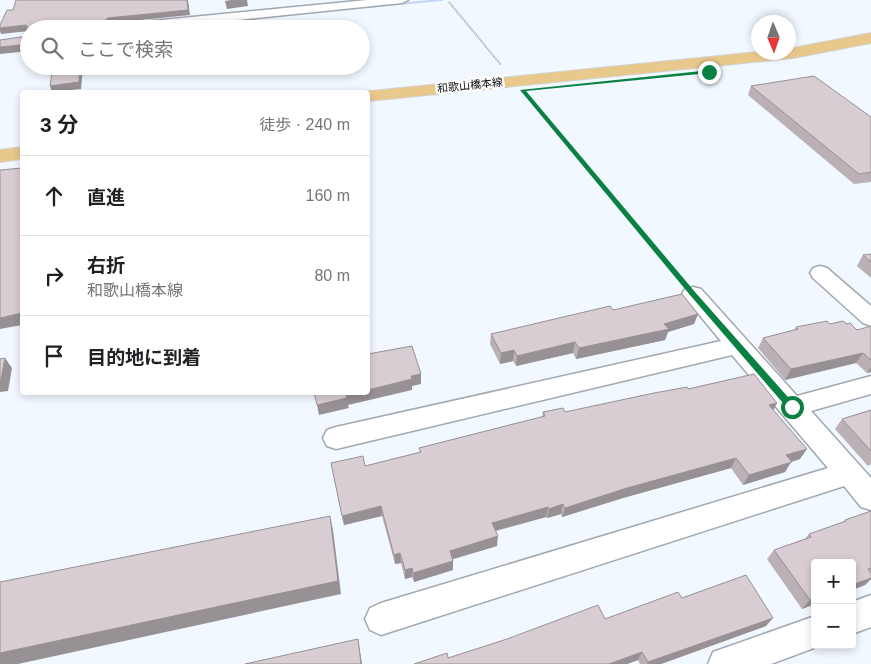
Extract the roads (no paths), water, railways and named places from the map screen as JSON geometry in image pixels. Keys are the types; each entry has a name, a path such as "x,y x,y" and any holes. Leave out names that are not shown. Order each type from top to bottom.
{"main road":[{"name":"和歌山橋本線","path":"370,107 518,85 784,54 871,38"},
{"name":"和歌山橋本線","path":"370,96 755,67 828,57 871,48"},
{"path":"0,142 20,139"},
{"path":"0,156 20,153"}],"street":[{"path":"199,20 402,0"},
{"path":"820,273 871,318"},
{"path":"692,294 871,498"},
{"path":"336,438 738,345"},
{"path":"792,407 871,385"},
{"path":"381,619 850,473"},
{"path":"856,617 871,611"},
{"path":"725,664 811,633"}],"waterway":[{"path":"301,13 442,0"}]}
